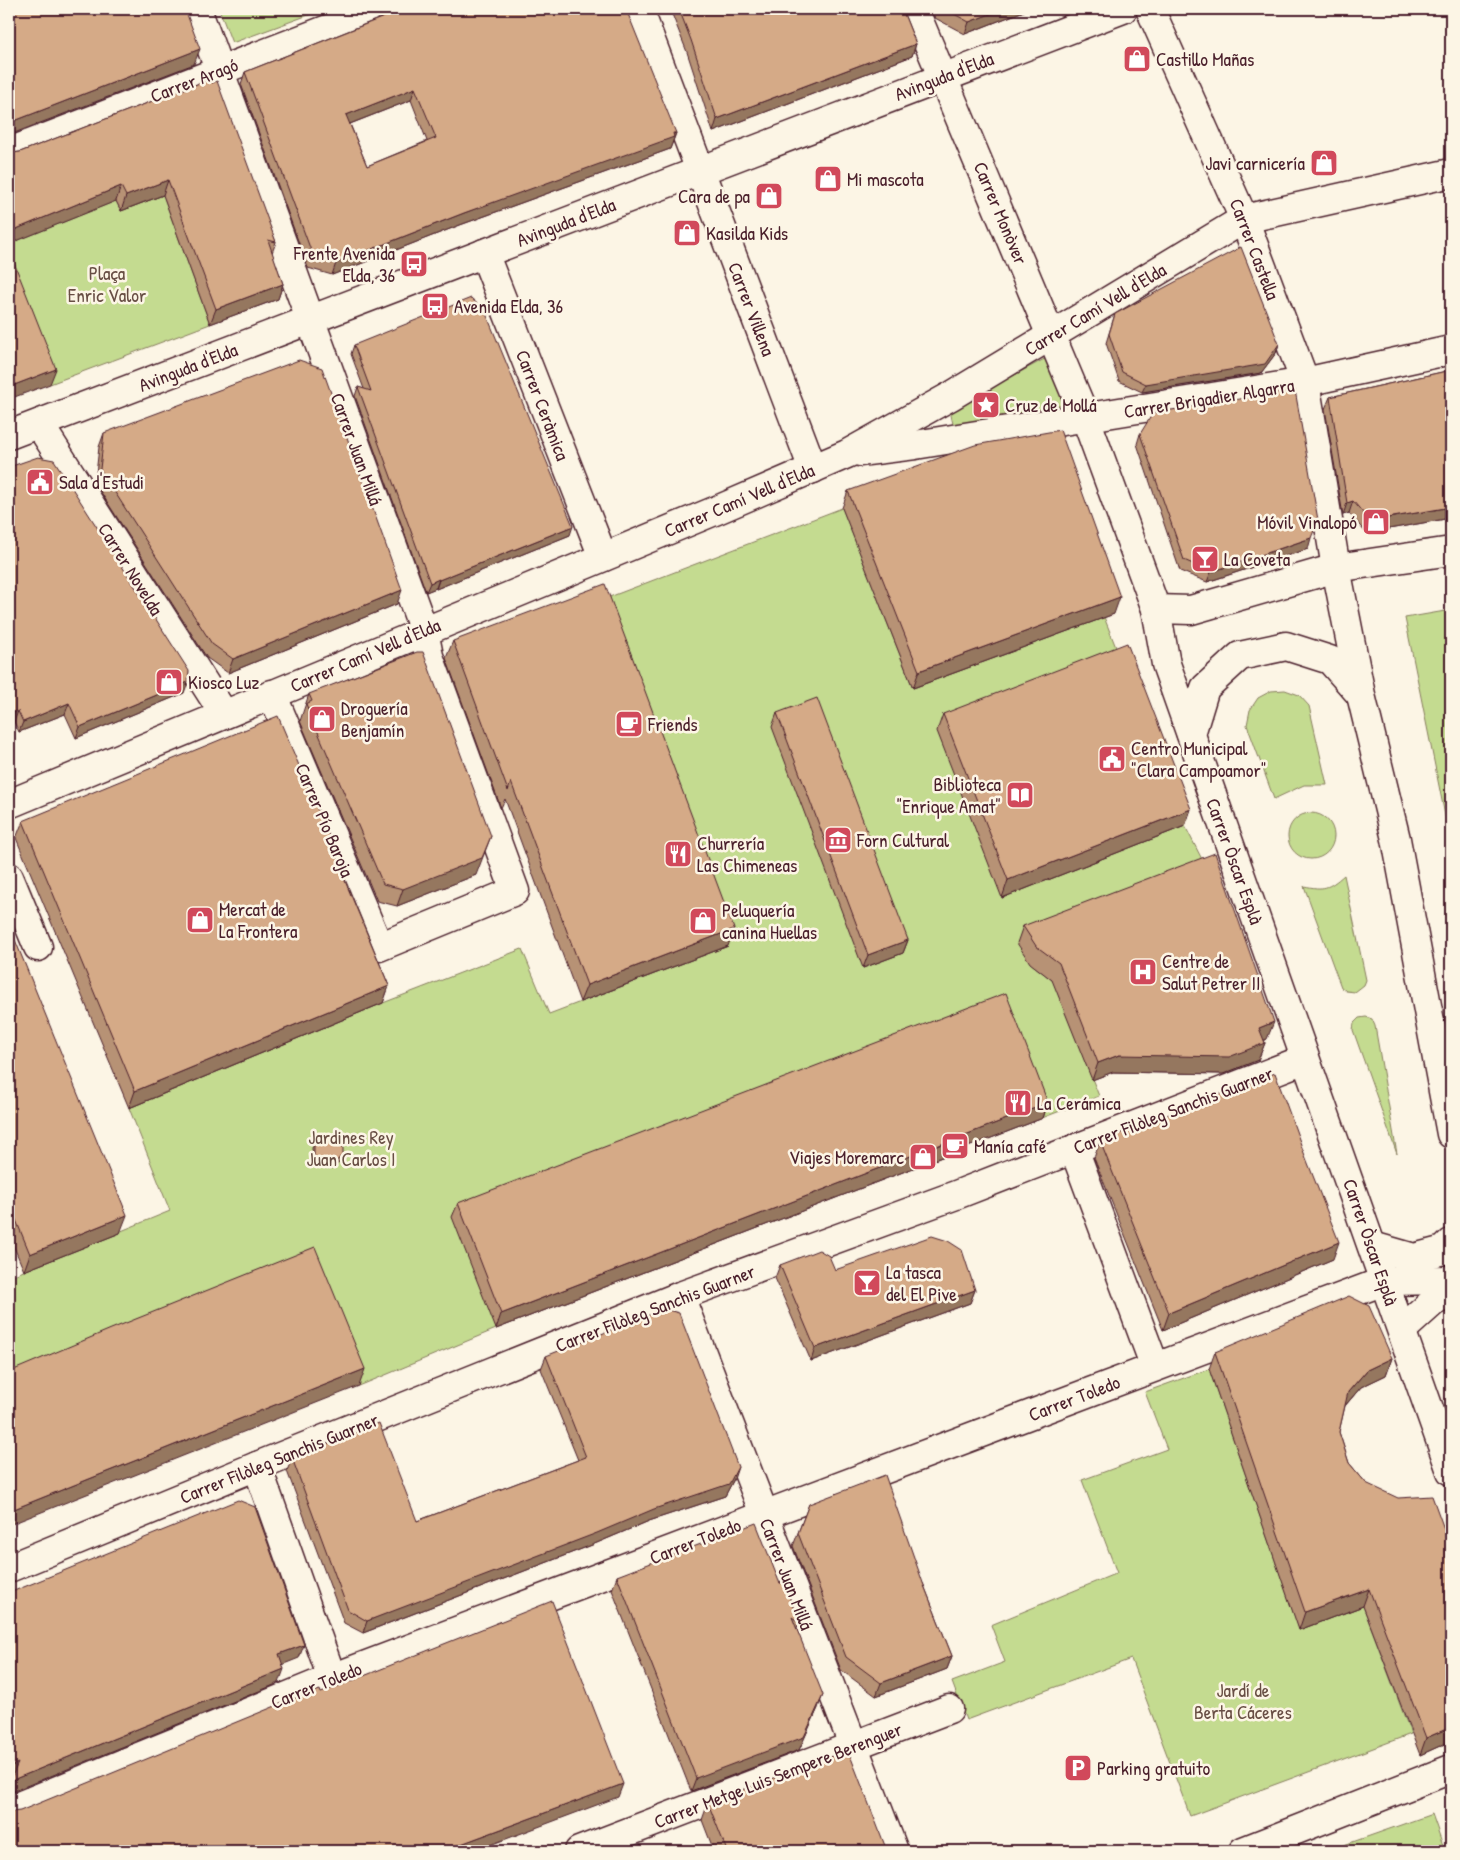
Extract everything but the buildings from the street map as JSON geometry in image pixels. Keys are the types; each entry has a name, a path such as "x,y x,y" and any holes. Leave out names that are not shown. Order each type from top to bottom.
{"street":[{"name":"Carrer Juan Millá","path":"197,9 424,631 428,656 515,890 378,947"},
{"name":"Carrer Aragó","path":"9,152 380,9"},
{"name":"Carrer Villena","path":"639,9 813,469"},
{"name":"Carrer Monòver","path":"914,9 944,76 1086,418"},
{"name":"Avinguda d'Elda","path":"9,435 1122,9"},
{"name":"Carrer Castella","path":"1150,9 1244,219 1305,382 1336,568"},
{"name":"Carrer Camí Vell d'Elda","path":"9,804 847,454 950,396 1244,219 1451,173"},
{"name":"Carrer Ceràmica","path":"484,254 603,557"},
{"name":"Carrer Brigadier Algarra","path":"847,454 915,446 1305,382 1451,350"},
{"name":"Carrer Òscar Esplà","path":"1086,418 1156,610 1166,664 1190,734 1451,1471"},
{"name":"Carrer Novelda","path":"39,424 224,714"},
{"path":"1156,610 1190,610 1336,568 1451,551"},
{"path":"1336,568 1361,695 1396,839 1451,1134"},
{"path":"1190,734 1205,688 1240,656 1286,646 1330,660 1361,695"},
{"name":"Carrer Pío Baroja","path":"272,694 378,947"},
{"path":"9,877 38,947"},
{"name":"Carrer Filòleg Sanchis Guarner","path":"9,1568 680,1296 956,1195 1306,1059"},
{"path":"1074,1150 1155,1367"},
{"path":"1372,1246 1414,1258 1444,1250 1451,1243"},
{"path":"1384,1280 1451,1280"},
{"name":"Carrer Toledo","path":"9,1810 332,1678 1384,1280"},
{"path":"1402,1330 1433,1302 1451,1293"},
{"name":"Carrer Juan Millá","path":"680,1296 894,1851"},
{"path":"257,1466 332,1678"},
{"name":"Carrer Metge Luis Sempere Berenguer","path":"579,1851 949,1709"},
{"path":"1243,1851 1451,1769"}],"green space":[{"path":"219,9 325,9 232,43"},
{"name":"Plaça Enric Valor","path":"163,195 210,324 50,384 9,278 9,244 116,201 121,211"},
{"path":"1050,356 1067,404 962,427 953,424 951,415 953,408"},
{"name":"Jardines Rey Juan Carlos I","path":"842,508 913,688 1104,617 1121,660 1002,897 1185,826 1208,871 1030,963 1053,981 1099,1096 496,1329 359,1386 309,1264 9,1386 9,1277 170,1211 129,1108 383,1003 522,949 549,1014 728,946 599,601"},
{"path":"1451,610 1451,845 1405,618"},
{"path":"1285,690 1299,695 1309,706 1327,785 1304,785 1274,799 1247,725 1250,710 1258,698 1271,691"},
{"path":"1311,813 1324,817 1330,823 1334,836 1330,849 1324,855 1311,859 1298,855 1292,849 1288,836 1292,823 1298,817"},
{"path":"1344,875 1366,980 1364,985 1355,992 1346,991 1341,987 1304,886 1321,888 1330,886"},
{"path":"1366,1017 1372,1019 1375,1026 1397,1154 1353,1030 1354,1023 1359,1018"},
{"name":"Jardí de Berta Cáceres","path":"1209,1369 1299,1629 1363,1606 1411,1734 1190,1816 1131,1659 966,1720 952,1682 1005,1662 991,1625 1117,1573 1082,1480 1167,1449 1145,1392"},
{"path":"1432,1814 1445,1851 1327,1851"}],"place":[{"name":"Castillo Mañas","path":"1137,59"},
{"name":"Javi carnicería","path":"1324,163"},
{"name":"Mi mascota","path":"828,179"},
{"name":"Cara de pa","path":"769,196"},
{"name":"Kasilda Kids","path":"687,233"},
{"name":"Frente Avenida Elda, 36","path":"414,264"},
{"name":"Avenida Elda, 36","path":"435,306"},
{"name":"Cruz de Mollá","path":"986,405"},
{"name":"Sala d'Estudi","path":"40,482"},
{"name":"Móvil Vinalopó","path":"1376,522"},
{"name":"La Coveta","path":"1205,559"},
{"name":"Kiosco Luz","path":"169,682"},
{"name":"Droguería Benjamín","path":"322,719"},
{"name":"Friends","path":"629,724"},
{"name":"Centro Municipal \"Clara Campoamor\"","path":"1112,759"},
{"name":"Biblioteca \"Enrique Amat\"","path":"1020,795"},
{"name":"Forn Cultural","path":"838,840"},
{"name":"Churrería Las Chimeneas","path":"678,854"},
{"name":"Mercat de La Frontera","path":"200,920"},
{"name":"Peluquería canina Huellas","path":"703,921"},
{"name":"Centre de Salut Petrer II","path":"1143,972"},
{"name":"La Cerámica","path":"1018,1103"},
{"name":"Manía café","path":"955,1146"},
{"name":"Viajes Moremarc","path":"923,1157"},
{"name":"La tasca del El Pive","path":"867,1283"},
{"name":"Parking gratuito","path":"1078,1768"}]}
